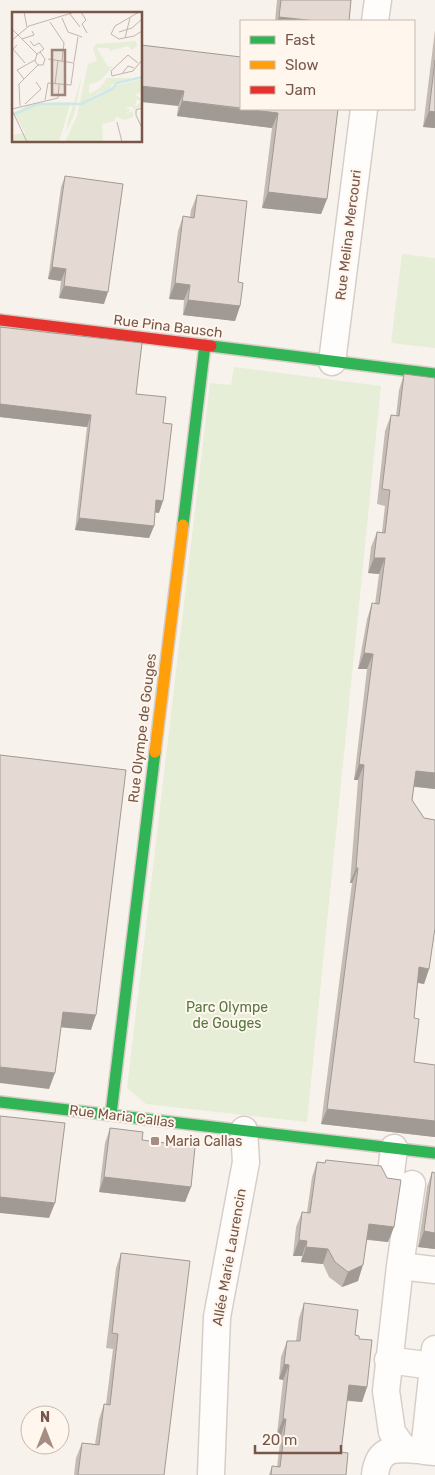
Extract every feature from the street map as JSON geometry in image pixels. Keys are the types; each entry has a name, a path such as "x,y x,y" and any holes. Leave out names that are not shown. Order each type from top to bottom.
{"street":[{"path":"375,20 378,0"},
{"name":"Rue Melina Mercouri","path":"332,362 364,110"},
{"name":"Rue Pina Bausch","path":"0,320 332,362"},
{"name":"Rue Olympe de Gouges","path":"111,1114 204,345"},
{"path":"332,362 435,374"},
{"name":"Rue Maria Callas","path":"0,1102 435,1153"},
{"name":"Allée Marie Laurencin","path":"211,1475 217,1316 246,1162 244,1130"},
{"path":"394,1148 401,1182 400,1266 388,1360 386,1391 388,1416 392,1432 421,1450"},
{"path":"400,1266 435,1270"},
{"path":"388,1360 434,1357 421,1450"},
{"path":"375,1475 377,1463 383,1454 392,1449 421,1450"}],"green space":[{"path":"402,254 435,258 435,348 391,343"},
{"name":"Parc Olympe de Gouges","path":"234,367 381,386 307,1122 146,1104 127,1088 210,383 231,385"}],"building":[{"path":"281,0 351,0 349,20 308,20 279,17"},
{"path":"142,45 240,57 240,108 182,101 184,91 142,86"},
{"path":"435,60 435,112 429,111"},
{"path":"253,110 338,110 327,199 268,192 278,113"},
{"path":"65,176 123,184 108,292 64,286 66,269 52,267"},
{"path":"197,195 247,201 238,282 243,283 240,306 188,300 190,285 175,283 183,216 194,218"},
{"path":"0,327 142,343 136,394 166,397 163,423 172,424 163,501 156,500 154,526 79,518 91,415 0,404"},
{"path":"404,374 435,378 435,773 416,771 412,800 424,818 435,820 435,928 429,969 419,967 414,1018 419,1019 414,1062 435,1065 435,1121 327,1109 358,868 356,868 364,765 359,764 373,654 364,653 372,603 379,604 385,558 374,558 377,532 385,533 390,490 382,489 391,415 399,416"},
{"path":"0,755 126,770 96,1015 63,1012 55,1073 0,1067"},
{"path":"0,1116 65,1123 55,1203 0,1197"},
{"path":"110,1128 143,1132 142,1140 195,1147 191,1187 104,1177"},
{"path":"326,1160 381,1166 387,1178 401,1180 394,1227 369,1224 363,1265 348,1272 335,1262 328,1249 306,1247 307,1241 299,1240 302,1212 310,1213 317,1162 325,1163"},
{"path":"432,1172 435,1173 435,1233 424,1231"},
{"path":"121,1253 190,1261 164,1475 78,1475 82,1443 99,1445 104,1404 110,1405 118,1334 112,1333"},
{"path":"304,1303 358,1310 355,1335 359,1336 359,1339 372,1340 367,1387 349,1385 341,1452 348,1453 346,1475 271,1475 272,1466 280,1467 286,1419 283,1419 289,1365 284,1364 287,1341 300,1341"}],"traffic: fast":[{"path":"183,525 205,345"},
{"path":"211,346 435,374"},
{"path":"111,1114 155,752"},
{"path":"0,1102 435,1153"}],"traffic: slow":[{"path":"155,752 183,525"}],"traffic: jam":[{"path":"0,320 211,346"}],"place":[{"name":"Maria Callas","path":"155,1141"}]}
